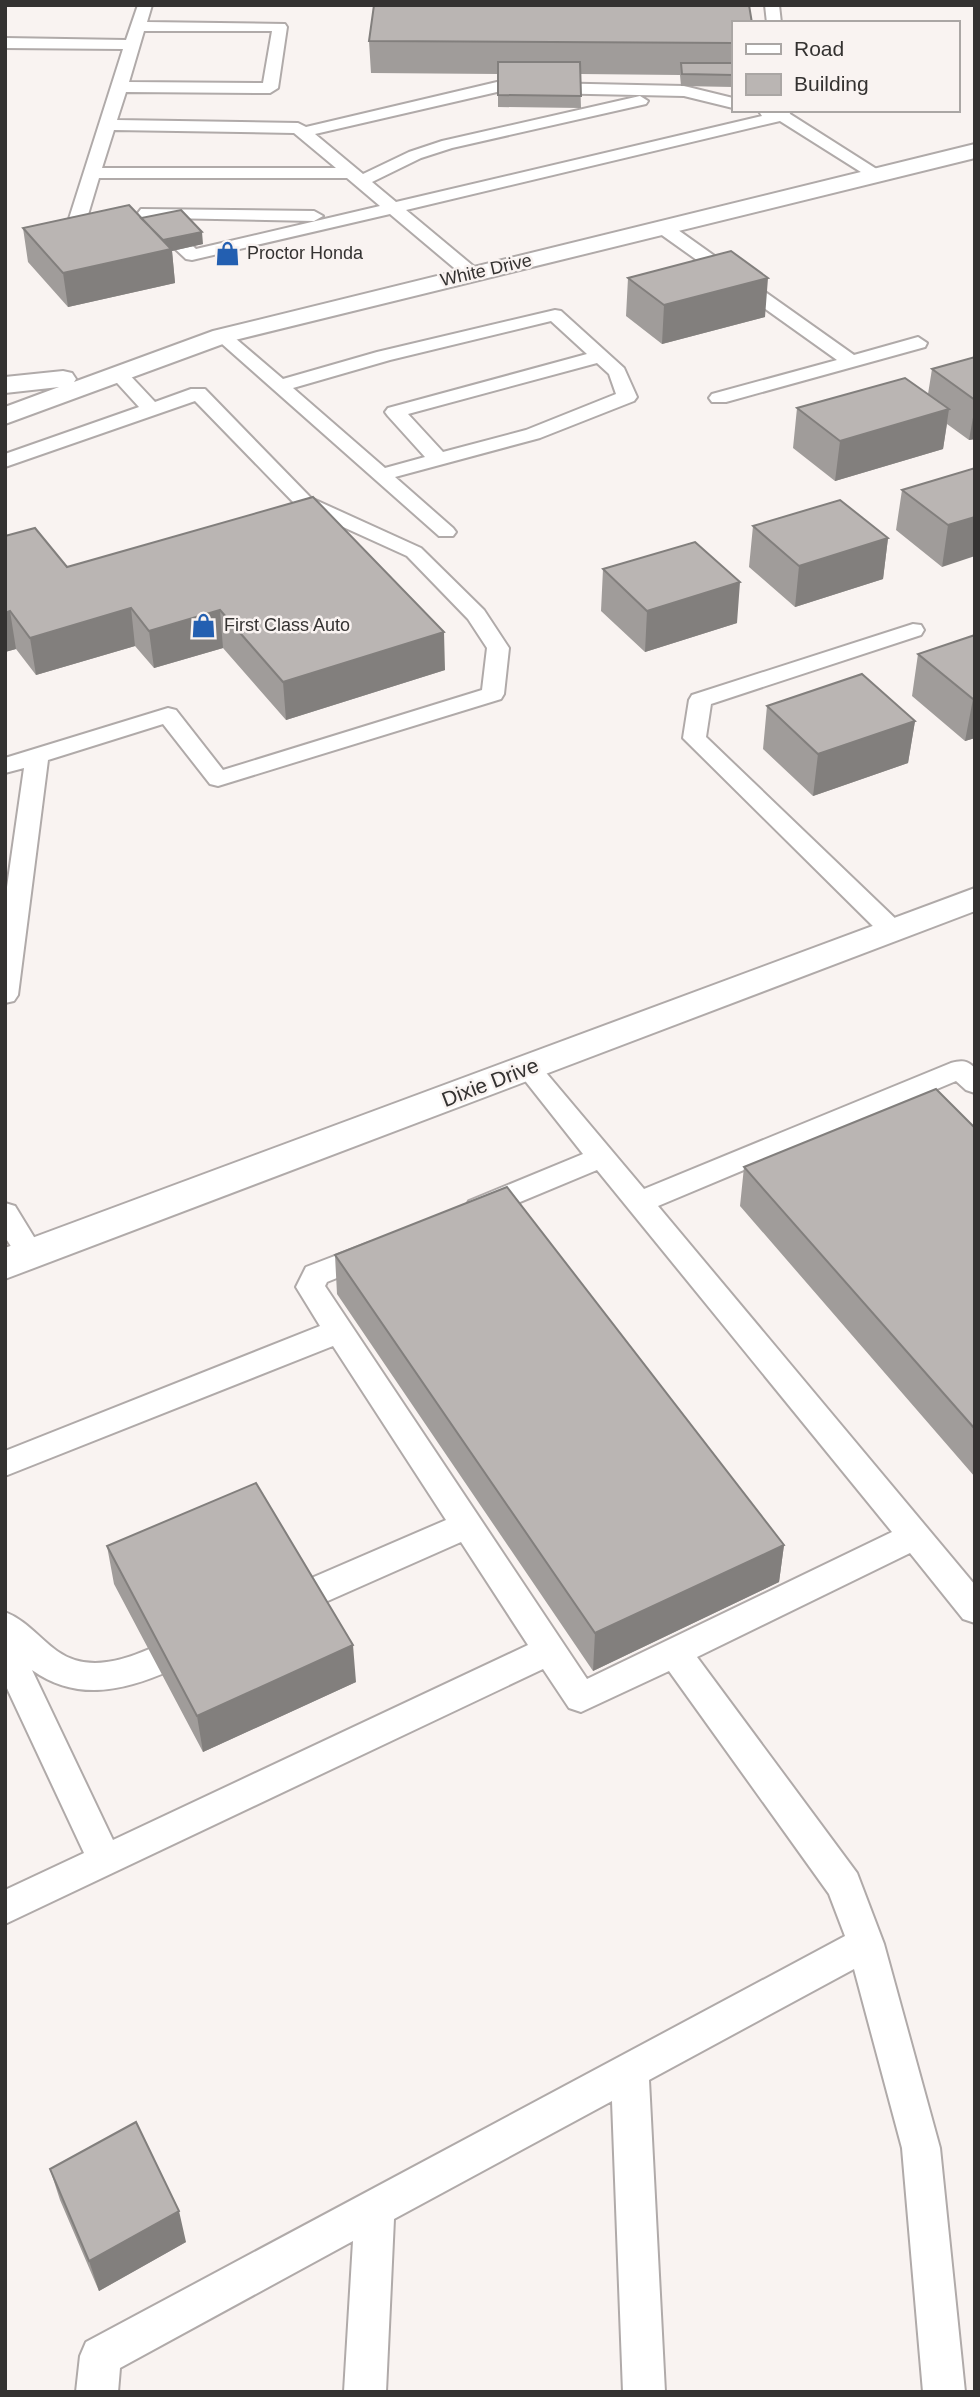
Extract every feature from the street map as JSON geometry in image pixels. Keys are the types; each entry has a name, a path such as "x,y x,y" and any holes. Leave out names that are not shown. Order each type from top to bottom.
{"street":[{"name":"White Drive","path":"5,416 222,336 975,151"},
{"path":"5,385 117,373"},
{"name":"Dixie Drive","path":"18,1260 975,899"}],"lane":[{"path":"145,5 133,45 121,62 119,87 76,225 136,215 357,216"},
{"path":"119,87 270,88 280,27 139,26"},
{"path":"5,43 133,45"},
{"path":"304,132 497,87 684,91 732,103"},
{"path":"92,173 357,177 448,144 684,91"},
{"path":"136,215 192,256 782,113 878,175"},
{"path":"107,125 298,128 472,274"},
{"path":"665,229 851,361"},
{"path":"281,386 384,356 555,315 617,372 627,397 533,434 382,475"},
{"path":"222,336 446,532"},
{"path":"719,398 918,343"},
{"path":"439,460 396,412 602,356"},
{"path":"117,373 151,409"},
{"path":"5,461 198,393 304,502 414,552 476,615 499,648 493,694 218,779 168,715 5,766"},
{"path":"892,930 694,738 700,700 913,630"},
{"path":"5,995 37,756"},
{"path":"528,1068 975,1609"},
{"path":"639,1202 960,1069 975,1084"},
{"path":"453,1219 602,1157"},
{"path":"5,1213 18,1260"},
{"path":"391,1245 316,1275 310,1287 581,1698 914,1536"},
{"path":"5,1464 339,1331"},
{"path":"251,1619 467,1525"},
{"path":"5,1626 51,1665 84,1678 124,1675 213,1636"},
{"path":"5,1648 105,1861"},
{"path":"5,1908 550,1650"},
{"path":"674,1652 844,1885 866,1944 921,2148 944,2392"},
{"path":"97,2392 100,2356 866,1944"},
{"path":"630,2071 644,2392"},
{"path":"365,2392 375,2208"}],"building":[{"path":"374,5 749,5 752,21 732,21 732,43 369,41"},
{"path":"498,62 580,62 581,96 498,95"},
{"path":"681,63 732,63 732,75 682,74"},
{"path":"129,205 171,249 63,273 23,228"},
{"path":"181,210 202,232 163,240 141,218"},
{"path":"731,251 768,278 664,305 628,278"},
{"path":"975,357 975,400 932,369"},
{"path":"905,378 949,409 840,441 797,408"},
{"path":"975,468 975,517 948,525 902,490"},
{"name":"First Class Auto","path":"313,497 444,632 283,682 220,610 149,631 131,608 30,638 10,611 5,613 5,536 35,528 67,567"},
{"path":"840,500 888,538 799,566 753,526"},
{"path":"695,542 740,582 647,611 603,569"},
{"path":"975,635 975,698 973,699 918,654"},
{"path":"862,674 915,721 818,754 767,706"},
{"path":"936,1089 975,1128 975,1429 744,1167"},
{"path":"507,1187 784,1545 595,1633 335,1255"},
{"path":"256,1483 353,1645 197,1716 107,1546"},
{"path":"136,2122 179,2211 89,2261 50,2169"}],"place":[{"name":"Proctor Honda","path":"227,253"},
{"name":"First Class Auto","path":"204,625"}]}
